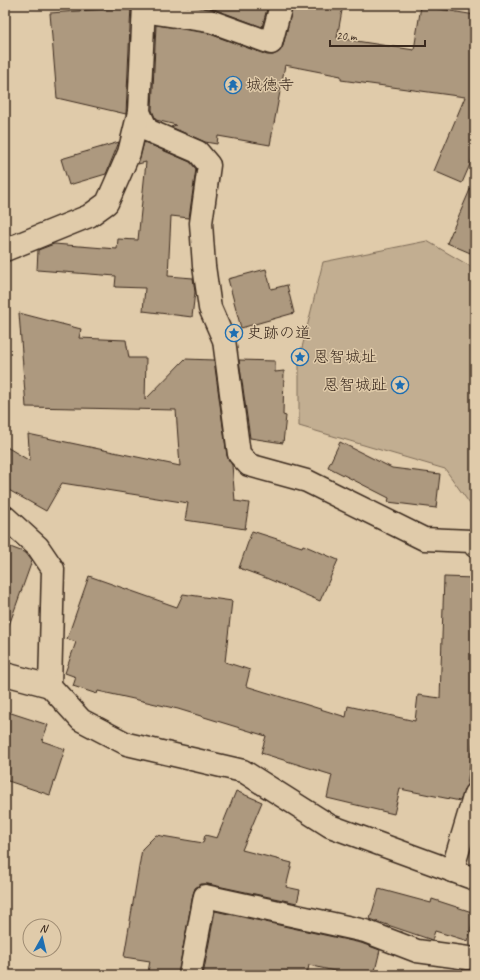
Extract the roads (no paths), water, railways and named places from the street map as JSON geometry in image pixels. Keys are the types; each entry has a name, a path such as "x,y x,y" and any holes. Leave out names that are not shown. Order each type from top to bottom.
{"street":[{"path":"5,250 89,216 107,203 128,153 139,112 144,8 210,21 271,43 281,5"},
{"path":"139,112 147,130 198,152 209,165 201,223 204,266 210,308 224,340 238,454 249,465 307,481 424,539 471,541 475,546"},
{"path":"5,518 38,547 53,569 50,686"},
{"path":"5,674 50,686 81,720 127,744 243,771 330,826 452,872 475,879"},
{"path":"452,872 475,794"},
{"path":"190,975 205,896 366,931 417,951 468,959"}],"place":[{"name":"城徳寺","path":"233,85"},
{"name":"史跡の道","path":"234,333"},
{"name":"恩智城址","path":"300,357"},
{"name":"恩智城趾","path":"400,385"}]}
